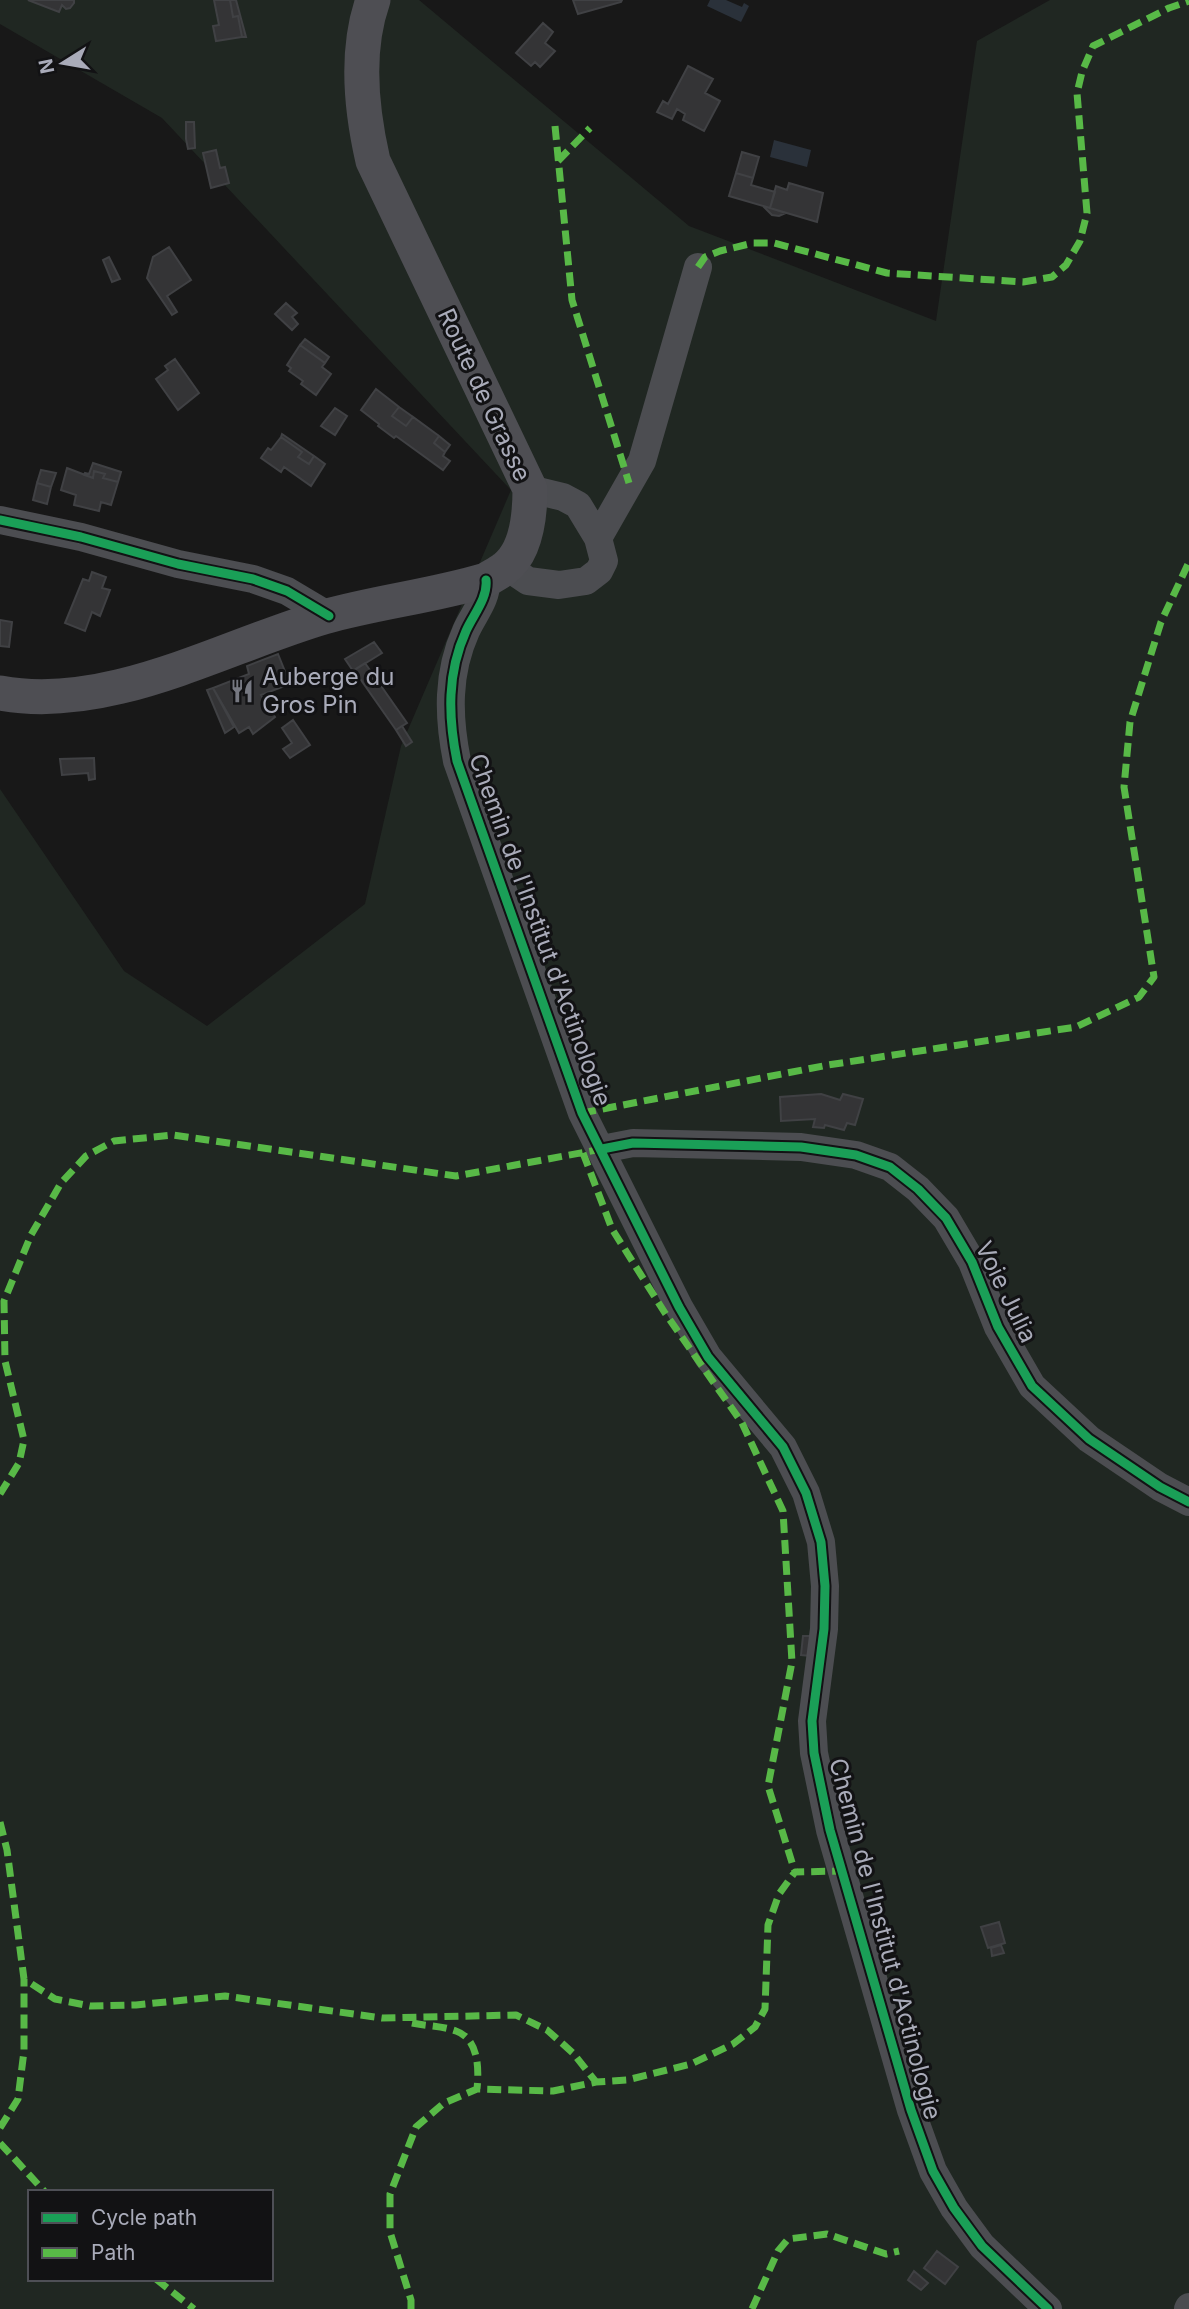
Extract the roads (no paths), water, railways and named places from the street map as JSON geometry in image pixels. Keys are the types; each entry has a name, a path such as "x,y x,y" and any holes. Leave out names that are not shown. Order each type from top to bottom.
{"main road":[{"name":"Route de Grasse","path":"373,0 363,48 362,86 365,126 373,160 530,489 527,528 517,553 497,574"},
{"path":"0,693 21,697 91,694 184,668 287,628 497,574"}],"street":[{"path":"598,538 642,461 698,267"},
{"path":"497,574 559,584 586,581 599,571 604,561 598,538 578,505 563,497 530,489"},
{"path":"0,520 270,584 329,616"},
{"name":"Chemin de l'Institut d'Actinologie","path":"497,574 466,633 454,666 450,706 457,761 577,1102 679,1307 708,1357 783,1447 806,1493 821,1542 825,1586 824,1629 812,1721 814,1753 830,1830 911,2110 933,2171 954,2208 982,2246 1048,2309"},
{"path":"270,584 279,599 287,628"},
{"name":"Voie Julia","path":"602,1149 633,1143 801,1147 856,1155 890,1167 918,1189 946,1218 972,1262 998,1326 1032,1386 1089,1439 1160,1487 1189,1502"}],"place":[{"name":"Auberge du Gros Pin","path":"242,691"}]}
